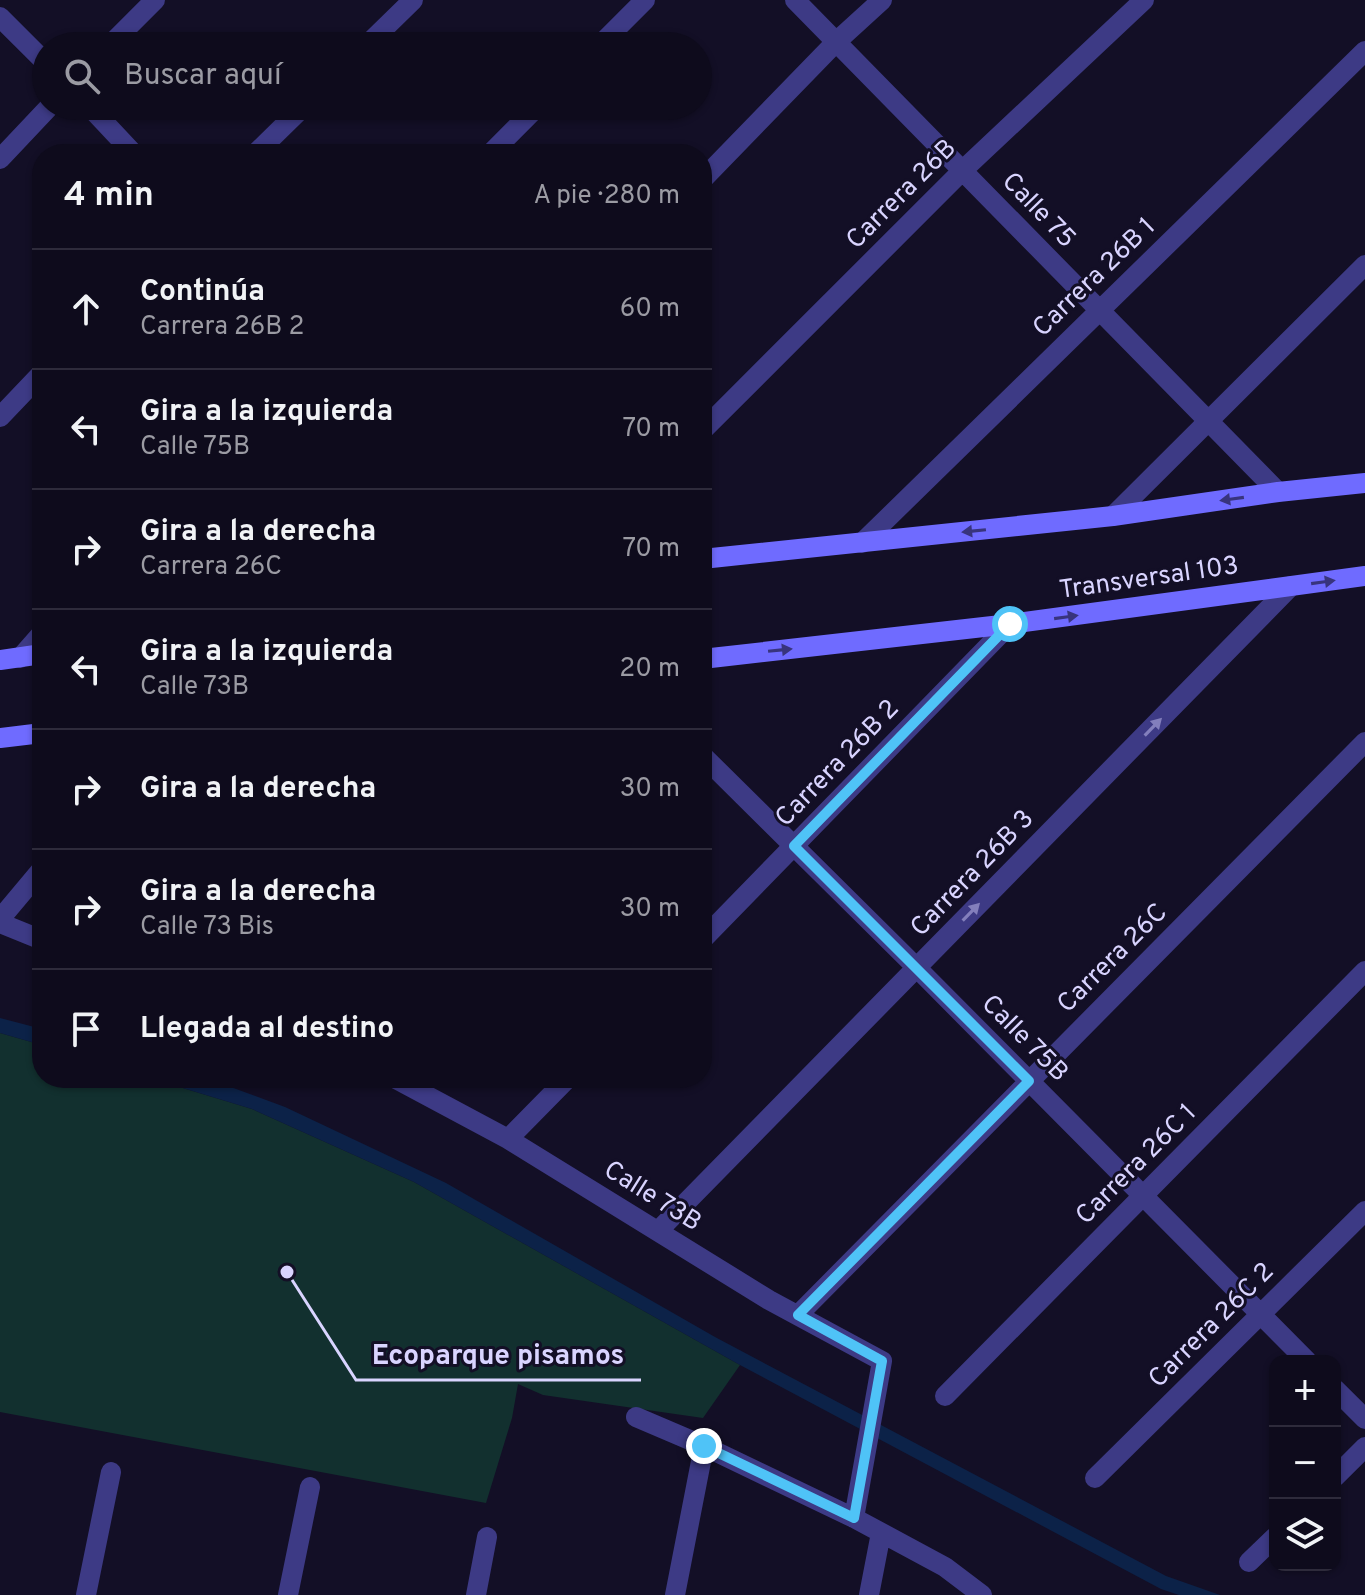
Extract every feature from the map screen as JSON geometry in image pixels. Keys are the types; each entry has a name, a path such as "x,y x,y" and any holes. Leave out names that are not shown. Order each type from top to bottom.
{"street":[{"path":"123,32 155,0"},
{"path":"380,32 413,0"},
{"path":"613,32 645,0"},
{"name":"Calle 75","path":"795,0 1278,492"},
{"path":"712,170 836,42 882,0"},
{"name":"Carrera 26B","path":"712,421 963,170 1144,0"},
{"path":"0,17 32,49"},
{"name":"Carrera 26B 1","path":"862,543 1365,51"},
{"path":"0,159 37,120"},
{"path":"102,120 125,144"},
{"path":"265,144 290,120"},
{"path":"500,144 524,120"},
{"path":"1113,516 1365,265"},
{"path":"0,417 32,383"},
{"path":"712,558 1113,516 1365,483"},
{"name":"Transversal 103","path":"712,658 1363,579"},
{"name":"Carrera 26B 3","path":"658,1231 1291,586"},
{"name":"Carrera 26B 2","path":"712,930 1010,624"},
{"path":"10,659 32,641"},
{"path":"10,659 32,656"},
{"path":"0,738 32,734"},
{"name":"Carrera 26C","path":"798,1315 1365,742"},
{"name":"Calle 75B","path":"712,765 1301,1355"},
{"path":"32,881 0,921 32,935"},
{"name":"Carrera 26C 1","path":"945,1396 1365,971"},
{"name":"Calle 73B","path":"413,1088 508,1139 769,1300 882,1361 854,1518"},
{"path":"508,1139 558,1088"},
{"name":"Carrera 26C 2","path":"1095,1478 1365,1211"},
{"path":"1341,1395 1365,1419"},
{"path":"636,1417 854,1518 945,1567 982,1595"},
{"path":"675,1595 704,1446"},
{"path":"1341,1471 1365,1447"},
{"path":"86,1595 111,1472"},
{"path":"288,1595 310,1487"},
{"path":"869,1595 881,1533"},
{"path":"476,1595 487,1537"},
{"path":"1249,1562 1269,1543"}],"green space":[{"path":"0,1033 32,1042 32,1088 183,1088 252,1109 414,1182 740,1365 703,1418 543,1395 518,1384 512,1418 486,1503 0,1412"}],"water":[{"path":"0,1018 32,1026 32,1042 0,1033"},
{"path":"183,1088 233,1088 285,1107 446,1183 715,1337 1166,1576 1220,1595 1179,1595 1161,1589 740,1365 414,1182 252,1109"}],"place":[{"name":"Ecoparque pisamos","path":"287,1272"}],"route":[{"path":"704,1446 854,1518 882,1361 798,1315 1029,1081 794,846 1010,624"}]}
